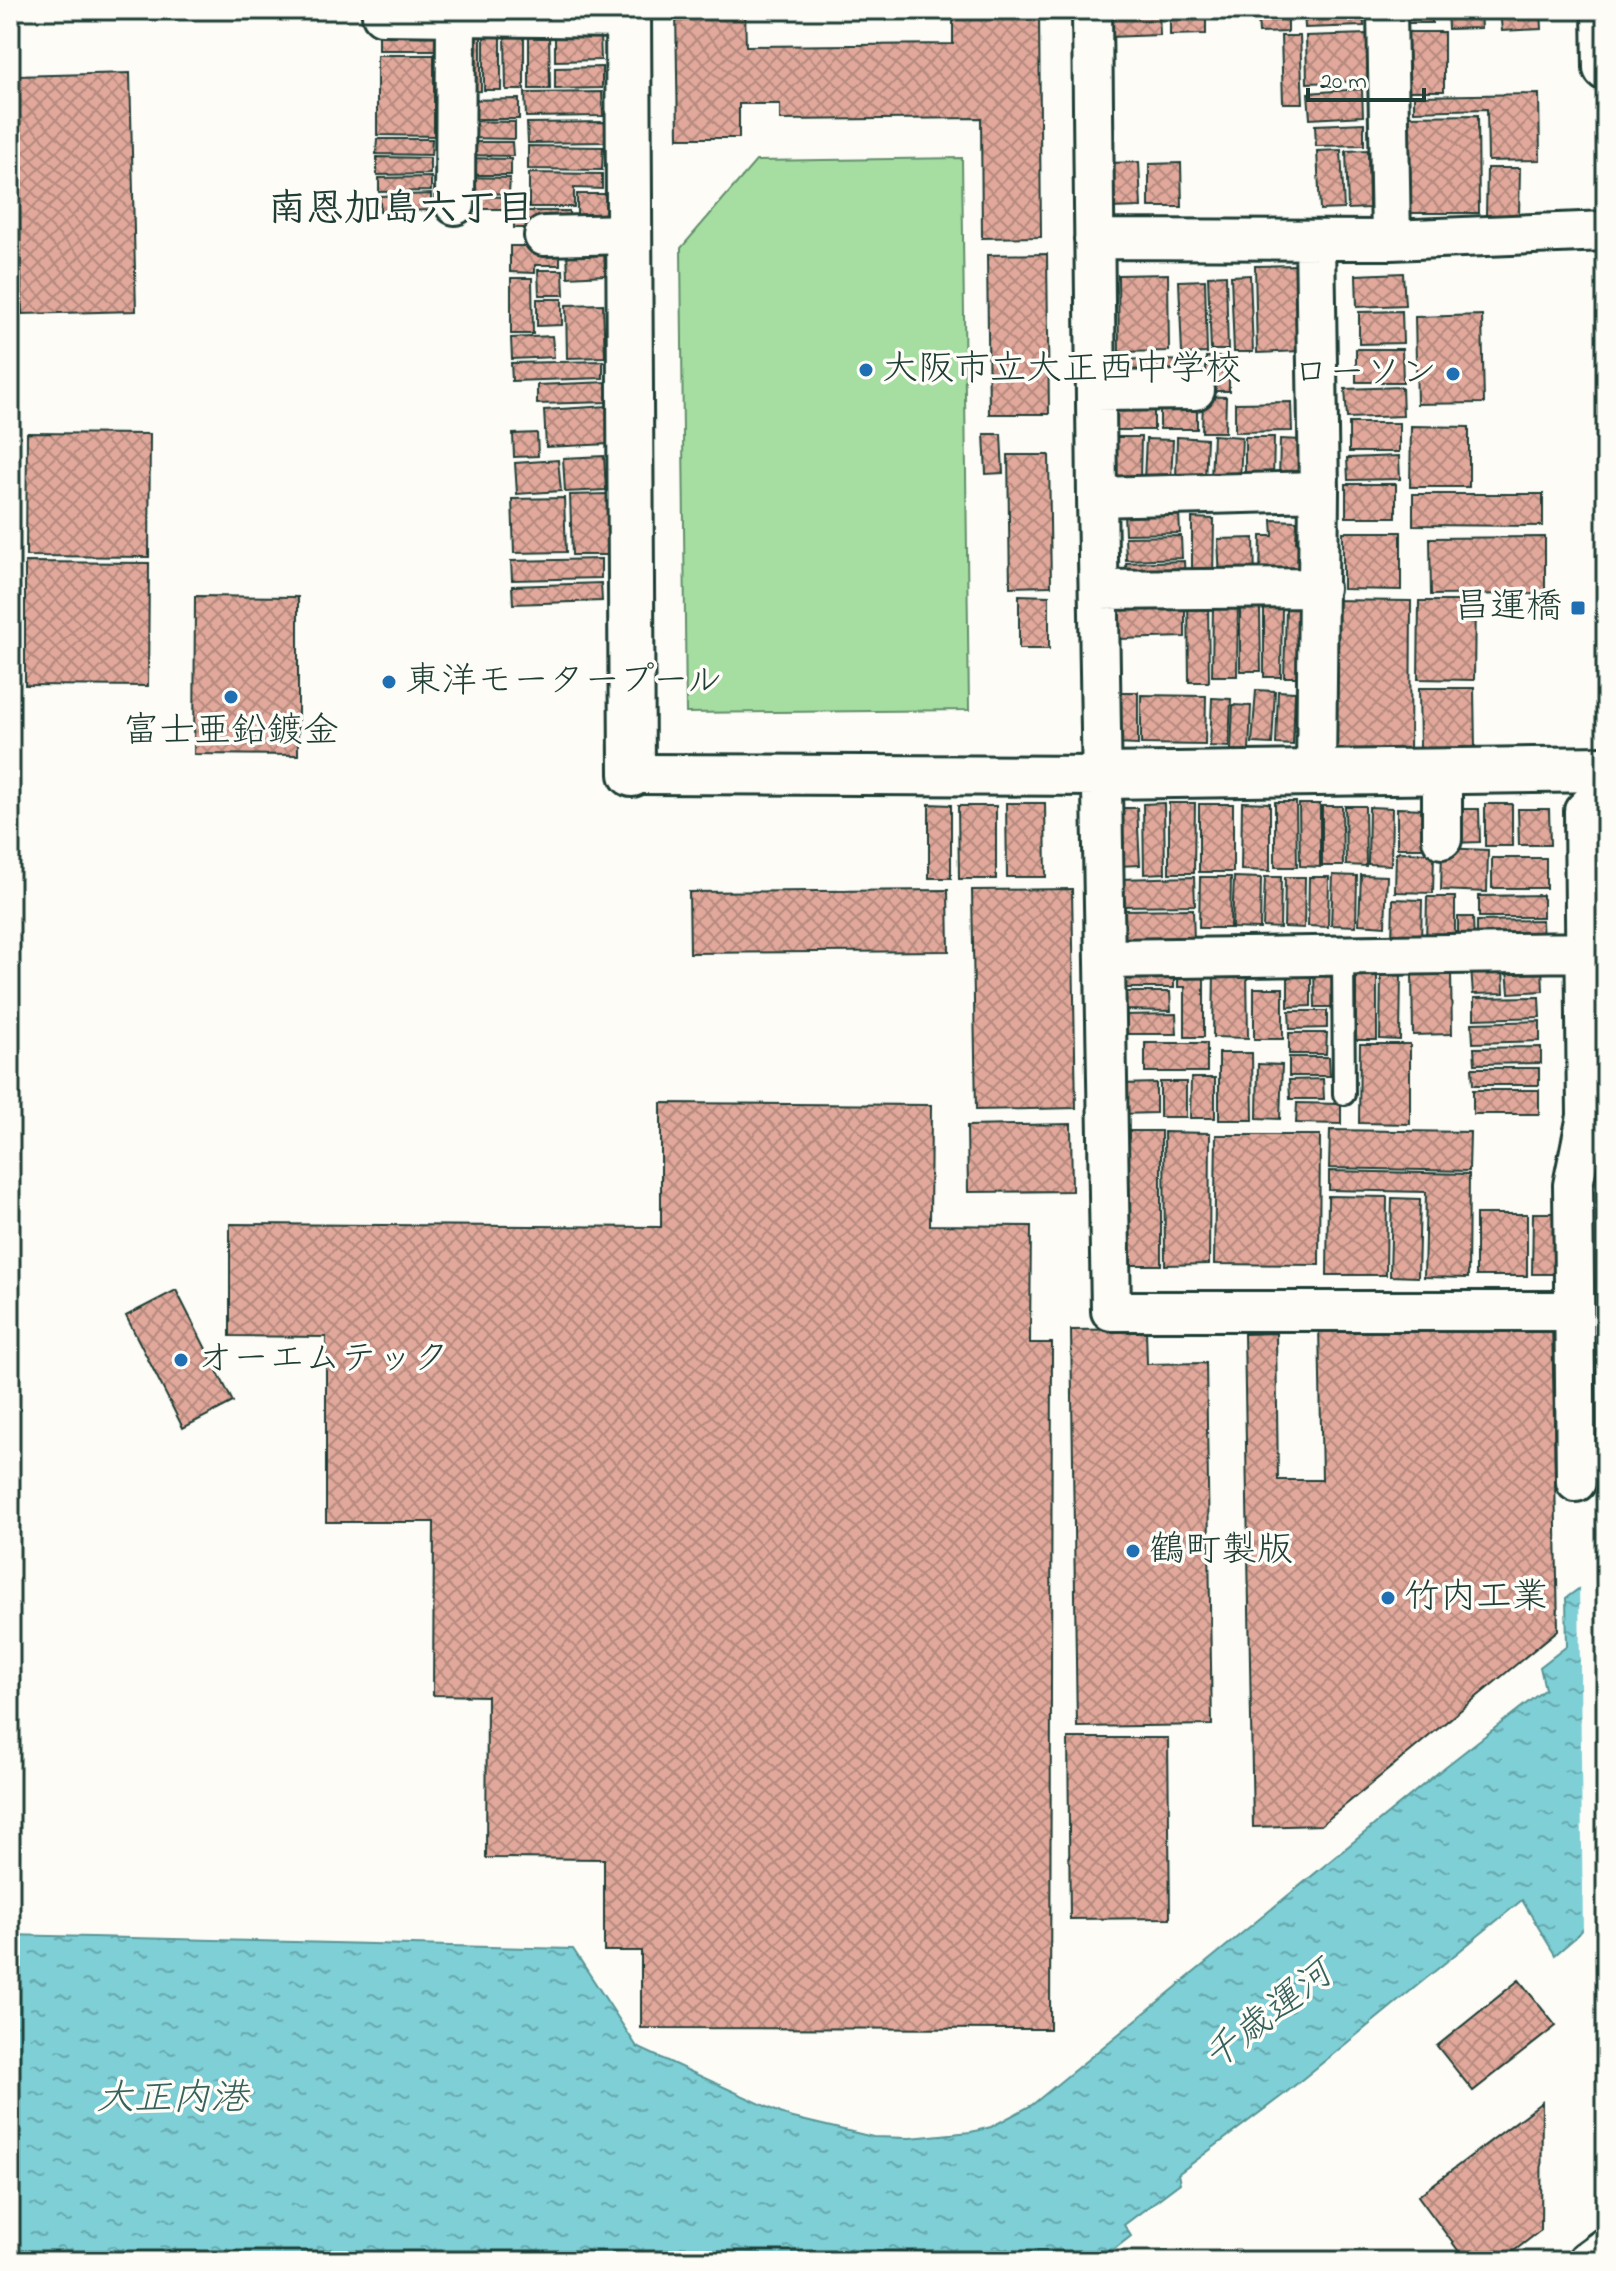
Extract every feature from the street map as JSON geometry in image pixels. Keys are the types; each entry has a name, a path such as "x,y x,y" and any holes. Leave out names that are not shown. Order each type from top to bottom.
{"street":[{"path":"1092,10 1111,1311 1573,1311"},
{"path":"1387,10 1391,240"},
{"path":"1605,10 1606,68"},
{"path":"382,15 628,14 632,774 1103,776 1606,769"},
{"path":"455,205 456,16"},
{"path":"1094,239 1391,240 1606,231"},
{"path":"544,236 630,234"},
{"path":"1315,240 1319,491 1316,773"},
{"path":"1096,391 1195,390"},
{"path":"1097,497 1319,491"},
{"path":"1099,590 1319,588"},
{"path":"1442,771 1442,839"},
{"path":"1576,1482 1573,1185 1587,1116 1584,811 1606,789"},
{"path":"1106,959 1586,952"},
{"path":"1587,2261 1606,2247"}],"lane":[{"path":"1343,956 1344,1094"}],"green space":[{"path":"962,158 969,710 686,713 681,248 756,161"}],"water":[{"name":"大正内港","path":"1606,1569 1606,1904 1555,1955 1522,1900 1283,2095 1178,2174 1180,2183 1124,2225 1131,2236 1099,2261 10,2261 10,1935 573,1949 637,2047 789,2117 873,2137 910,2138 971,2132 991,2127 1032,2105 1445,1767 1545,1689 1540,1667 1567,1646 1566,1598"}],"pier":[{"path":"1606,1565 1606,1909 1583,1934 1579,1584"}],"building":[{"path":"676,10 745,10 746,46 953,44 953,10 1039,10 1041,237 982,238 981,118 780,120 780,104 739,104 739,138 678,138"},
{"path":"1109,10 1159,10 1160,35 1109,37"},
{"path":"1170,10 1206,10 1206,34 1170,35"},
{"path":"1218,10 1242,10 1243,19 1218,19"},
{"path":"1304,10 1363,10 1364,26 1305,28"},
{"path":"1399,10 1432,10 1432,23 1399,23"},
{"path":"1447,10 1480,10 1481,28 1448,29"},
{"path":"1500,10 1541,10 1542,29 1502,31"},
{"path":"1288,17 1288,32 1259,33 1258,18"},
{"path":"379,24 438,24 438,50 379,50"},
{"path":"462,30 481,30 481,91 462,92"},
{"path":"484,32 501,32 501,90 484,90"},
{"path":"1398,32 1444,32 1444,91 1398,91"},
{"path":"600,33 601,60 555,61 555,34"},
{"path":"505,34 524,34 524,90 506,90"},
{"path":"549,34 550,89 529,89 529,35"},
{"path":"1367,34 1369,81 1307,83 1306,36"},
{"path":"1281,36 1300,36 1303,103 1283,103"},
{"path":"377,55 434,55 434,136 377,135"},
{"path":"602,67 602,88 555,89 555,68"},
{"path":"130,73 136,311 22,314 15,76"},
{"path":"1362,89 1363,116 1310,119 1308,93"},
{"path":"602,92 603,116 526,117 525,93"},
{"path":"1539,94 1540,160 1488,161 1487,109 1414,111 1414,96"},
{"path":"519,99 519,119 462,119 463,100"},
{"path":"1478,115 1479,213 1407,213 1406,116"},
{"path":"463,121 515,122 515,139 462,138"},
{"path":"606,122 606,142 528,143 527,123"},
{"path":"1364,123 1364,145 1316,146 1315,125"},
{"path":"377,139 432,139 431,155 376,154"},
{"path":"463,142 512,142 513,156 463,155"},
{"path":"528,146 603,147 602,170 528,169"},
{"path":"1341,150 1344,209 1320,210 1317,151"},
{"path":"1368,150 1369,208 1348,209 1346,151"},
{"path":"377,157 430,158 430,174 377,175"},
{"path":"463,158 511,159 511,175 463,175"},
{"path":"1139,162 1141,207 1109,208 1107,163"},
{"path":"1181,163 1182,207 1149,207 1149,164"},
{"path":"1487,168 1520,168 1519,216 1486,215"},
{"path":"529,173 602,174 602,189 574,188 574,207 529,207"},
{"path":"431,177 431,191 379,192 379,178"},
{"path":"462,177 510,178 509,194 461,192"},
{"path":"431,194 431,210 380,212 380,196"},
{"path":"577,194 607,194 607,228 577,228"},
{"path":"462,196 508,197 508,209 462,209"},
{"path":"514,211 569,211 569,228 514,228"},
{"path":"510,246 560,246 560,265 535,265 535,273 510,272"},
{"path":"604,247 605,275 568,277 567,249"},
{"path":"1047,254 1049,414 989,414 987,255"},
{"path":"1299,265 1300,351 1257,353 1255,266"},
{"path":"538,270 563,270 564,295 539,295"},
{"path":"1403,273 1405,305 1357,307 1356,275"},
{"path":"1168,274 1169,351 1119,352 1118,275"},
{"path":"1226,275 1228,350 1211,350 1208,276"},
{"path":"1250,275 1253,352 1234,352 1231,276"},
{"path":"511,278 532,278 533,334 511,334"},
{"path":"1205,280 1207,353 1182,354 1179,281"},
{"path":"537,299 562,299 562,325 537,326"},
{"path":"603,304 605,357 567,358 566,305"},
{"path":"1402,311 1403,343 1359,344 1359,312"},
{"path":"1482,315 1484,403 1417,404 1415,317"},
{"path":"552,336 554,357 512,359 511,338"},
{"path":"1356,349 1402,349 1403,382 1356,382"},
{"path":"1206,357 1229,357 1229,391 1206,391"},
{"path":"1151,359 1151,383 1111,383 1111,360"},
{"path":"1156,360 1199,361 1199,381 1156,381"},
{"path":"603,361 603,378 512,381 511,363"},
{"path":"608,382 609,402 537,404 537,385"},
{"path":"1402,387 1403,416 1347,418 1345,389"},
{"path":"1203,396 1226,397 1225,432 1202,432"},
{"path":"1291,402 1292,431 1235,432 1235,403"},
{"path":"1160,405 1197,405 1197,429 1160,429"},
{"path":"608,406 610,444 546,447 544,410"},
{"path":"1116,407 1154,408 1154,430 1116,430"},
{"path":"1349,423 1399,423 1399,452 1349,452"},
{"path":"1411,426 1469,427 1469,487 1410,487"},
{"path":"27,433 150,434 149,557 26,556"},
{"path":"537,433 538,456 514,457 513,434"},
{"path":"984,434 1001,434 1003,473 986,474"},
{"path":"1213,435 1242,437 1240,481 1211,479"},
{"path":"1115,437 1141,437 1140,479 1115,478"},
{"path":"1177,437 1207,439 1205,480 1176,479"},
{"path":"1245,437 1274,437 1273,480 1245,479"},
{"path":"1146,439 1173,440 1171,480 1144,479"},
{"path":"1280,439 1302,440 1302,482 1279,481"},
{"path":"1008,455 1049,455 1051,586 1010,587"},
{"path":"604,456 606,490 565,492 563,458"},
{"path":"1399,456 1400,479 1348,480 1347,458"},
{"path":"558,460 561,491 517,494 515,463"},
{"path":"1346,484 1396,484 1396,517 1346,517"},
{"path":"607,494 608,555 572,555 570,495"},
{"path":"1413,494 1543,494 1543,526 1413,525"},
{"path":"564,498 566,552 514,553 512,499"},
{"path":"1179,512 1180,533 1125,534 1124,514"},
{"path":"1192,518 1214,519 1213,581 1192,581"},
{"path":"1272,520 1297,521 1296,542 1308,542 1308,578 1260,577 1261,536 1273,536"},
{"path":"1343,532 1401,532 1401,590 1343,589"},
{"path":"1181,536 1182,558 1126,560 1125,537"},
{"path":"1545,537 1545,594 1431,595 1430,538"},
{"path":"1254,538 1255,579 1220,580 1218,539"},
{"path":"601,559 601,578 512,580 511,561"},
{"path":"1184,561 1185,581 1127,583 1126,563"},
{"path":"25,562 149,563 148,686 25,685"},
{"path":"601,583 602,601 513,604 512,586"},
{"path":"1019,595 1049,596 1049,649 1019,649"},
{"path":"195,596 298,597 298,755 194,754"},
{"path":"1188,598 1208,598 1209,682 1189,682"},
{"path":"1329,600 1411,601 1410,754 1328,753"},
{"path":"1419,601 1475,601 1474,680 1418,679"},
{"path":"1213,602 1238,603 1237,676 1212,676"},
{"path":"1264,606 1282,606 1281,677 1264,677"},
{"path":"1240,608 1260,608 1261,671 1240,671"},
{"path":"1286,608 1303,608 1302,677 1284,677"},
{"path":"1185,609 1185,637 1119,639 1118,610"},
{"path":"1419,688 1474,688 1475,748 1420,748"},
{"path":"1256,690 1275,691 1272,744 1252,743"},
{"path":"1278,691 1295,692 1293,745 1276,744"},
{"path":"1116,692 1138,692 1138,745 1115,744"},
{"path":"1141,695 1206,696 1205,745 1141,744"},
{"path":"1212,698 1231,699 1229,747 1210,746"},
{"path":"1233,705 1251,706 1249,751 1231,750"},
{"path":"1242,802 1270,803 1270,871 1241,870"},
{"path":"1275,802 1296,802 1297,867 1275,867"},
{"path":"1006,803 1045,803 1046,877 1007,877"},
{"path":"1164,803 1165,873 1144,874 1143,804"},
{"path":"1169,803 1195,803 1194,873 1169,873"},
{"path":"929,804 951,805 951,878 929,878"},
{"path":"1199,804 1233,804 1233,872 1199,872"},
{"path":"1299,804 1320,804 1320,867 1300,866"},
{"path":"1485,804 1512,804 1512,846 1485,846"},
{"path":"958,806 996,806 996,879 959,879"},
{"path":"1322,806 1342,806 1343,866 1322,866"},
{"path":"1345,806 1365,806 1366,866 1346,865"},
{"path":"1369,807 1392,808 1391,865 1368,864"},
{"path":"1116,808 1137,808 1140,865 1117,866"},
{"path":"1397,808 1427,809 1427,848 1397,848"},
{"path":"1452,809 1479,809 1480,842 1453,843"},
{"path":"1518,809 1549,809 1550,845 1519,845"},
{"path":"1442,848 1488,850 1487,892 1441,890"},
{"path":"1396,852 1434,853 1433,893 1395,892"},
{"path":"1492,858 1546,858 1546,888 1492,888"},
{"path":"1333,875 1357,876 1356,926 1331,925"},
{"path":"1361,875 1387,876 1385,926 1359,924"},
{"path":"1194,877 1195,905 1119,906 1119,879"},
{"path":"1200,877 1231,877 1230,928 1199,928"},
{"path":"1234,877 1261,878 1260,929 1232,928"},
{"path":"1265,877 1281,877 1280,928 1263,927"},
{"path":"1285,877 1305,877 1304,928 1284,927"},
{"path":"1309,877 1329,877 1328,927 1308,926"},
{"path":"1072,889 1076,1108 976,1110 972,890"},
{"path":"948,890 949,951 690,953 689,892"},
{"path":"1543,895 1543,917 1479,917 1479,896"},
{"path":"1427,897 1455,897 1455,942 1426,942"},
{"path":"1393,899 1422,900 1421,943 1392,943"},
{"path":"1193,909 1194,941 1121,942 1120,910"},
{"path":"1458,917 1473,917 1474,942 1458,942"},
{"path":"1542,920 1543,943 1477,944 1477,921"},
{"path":"1174,967 1174,988 1122,988 1121,968"},
{"path":"1503,967 1504,993 1473,994 1471,969"},
{"path":"1288,968 1311,968 1311,1006 1288,1007"},
{"path":"1542,968 1543,991 1509,993 1507,970"},
{"path":"1214,969 1247,969 1248,1038 1213,1037"},
{"path":"1356,969 1377,969 1377,1040 1356,1040"},
{"path":"1178,970 1204,970 1204,1037 1185,1037 1185,987 1178,987"},
{"path":"1333,970 1333,1007 1315,1007 1314,971"},
{"path":"1381,970 1401,971 1400,1040 1380,1039"},
{"path":"1412,973 1451,973 1452,1034 1413,1035"},
{"path":"1254,988 1283,988 1283,1039 1254,1039"},
{"path":"1121,992 1170,992 1171,1011 1121,1010"},
{"path":"1539,997 1540,1017 1474,1019 1474,998"},
{"path":"1289,1011 1327,1011 1327,1028 1290,1029"},
{"path":"1176,1014 1177,1034 1121,1034 1121,1015"},
{"path":"1540,1021 1540,1041 1473,1043 1472,1023"},
{"path":"1289,1033 1327,1033 1326,1054 1289,1054"},
{"path":"1145,1043 1207,1043 1207,1072 1145,1072"},
{"path":"1360,1044 1410,1044 1410,1124 1359,1123"},
{"path":"1541,1047 1541,1063 1475,1064 1474,1048"},
{"path":"1219,1053 1252,1053 1253,1120 1219,1120"},
{"path":"1289,1057 1329,1057 1330,1076 1289,1076"},
{"path":"1258,1064 1282,1065 1280,1119 1257,1118"},
{"path":"1472,1068 1539,1068 1539,1085 1473,1085"},
{"path":"1191,1078 1215,1078 1215,1118 1190,1118"},
{"path":"1323,1079 1324,1099 1290,1099 1289,1080"},
{"path":"1160,1082 1186,1082 1186,1117 1160,1117"},
{"path":"1156,1083 1156,1113 1120,1114 1120,1084"},
{"path":"1473,1090 1539,1090 1539,1114 1473,1114"},
{"path":"661,1103 931,1105 930,1225 1031,1226 1030,1343 1052,1343 1050,2029 641,2028 641,1951 604,1951 604,1859 486,1858 487,1696 433,1695 434,1522 326,1522 326,1337 230,1336 230,1224 661,1227"},
{"path":"1297,1103 1341,1104 1341,1124 1296,1123"},
{"path":"1071,1124 1072,1191 968,1192 967,1126"},
{"path":"1330,1130 1470,1132 1469,1171 1329,1168"},
{"path":"1123,1131 1161,1131 1161,1265 1123,1265"},
{"path":"1164,1132 1210,1133 1209,1264 1165,1265"},
{"path":"1216,1135 1320,1135 1319,1265 1214,1264"},
{"path":"1329,1171 1469,1174 1468,1278 1424,1277 1426,1192 1329,1190"},
{"path":"1328,1196 1387,1197 1386,1275 1327,1275"},
{"path":"1392,1198 1420,1199 1418,1277 1390,1276"},
{"path":"1533,1213 1555,1213 1554,1274 1532,1274"},
{"path":"1476,1214 1527,1214 1527,1276 1476,1276"},
{"path":"176,1290 233,1402 183,1428 126,1316"},
{"path":"1552,1320 1558,1630 1321,1825 1253,1827 1244,1334 1276,1333 1278,1480 1322,1480 1319,1325"},
{"path":"1146,1329 1147,1364 1206,1363 1212,1725 1077,1727 1071,1330"},
{"path":"1068,1738 1168,1738 1170,1918 1070,1919"},
{"path":"1519,1980 1556,2026 1473,2091 1437,2046"},
{"path":"1542,2102 1541,2230 1501,2261 1466,2261 1418,2196"}],"place":[{"name":"大阪市立大正西中学校","path":"866,370"},
{"name":"ローソン","path":"1453,374"},
{"name":"昌運橋","path":"1578,608"},
{"name":"東洋モータープール","path":"389,682"},
{"name":"富士亜鉛鍍金","path":"231,697"},
{"name":"オーエムテック","path":"181,1360"},
{"name":"鶴町製版","path":"1133,1551"},
{"name":"竹内工業","path":"1388,1598"}],"district":[{"name":"南恩加島六丁目","path":"401,211"}],"water label":[{"name":"千歳運河","path":"1269,2017"}]}
